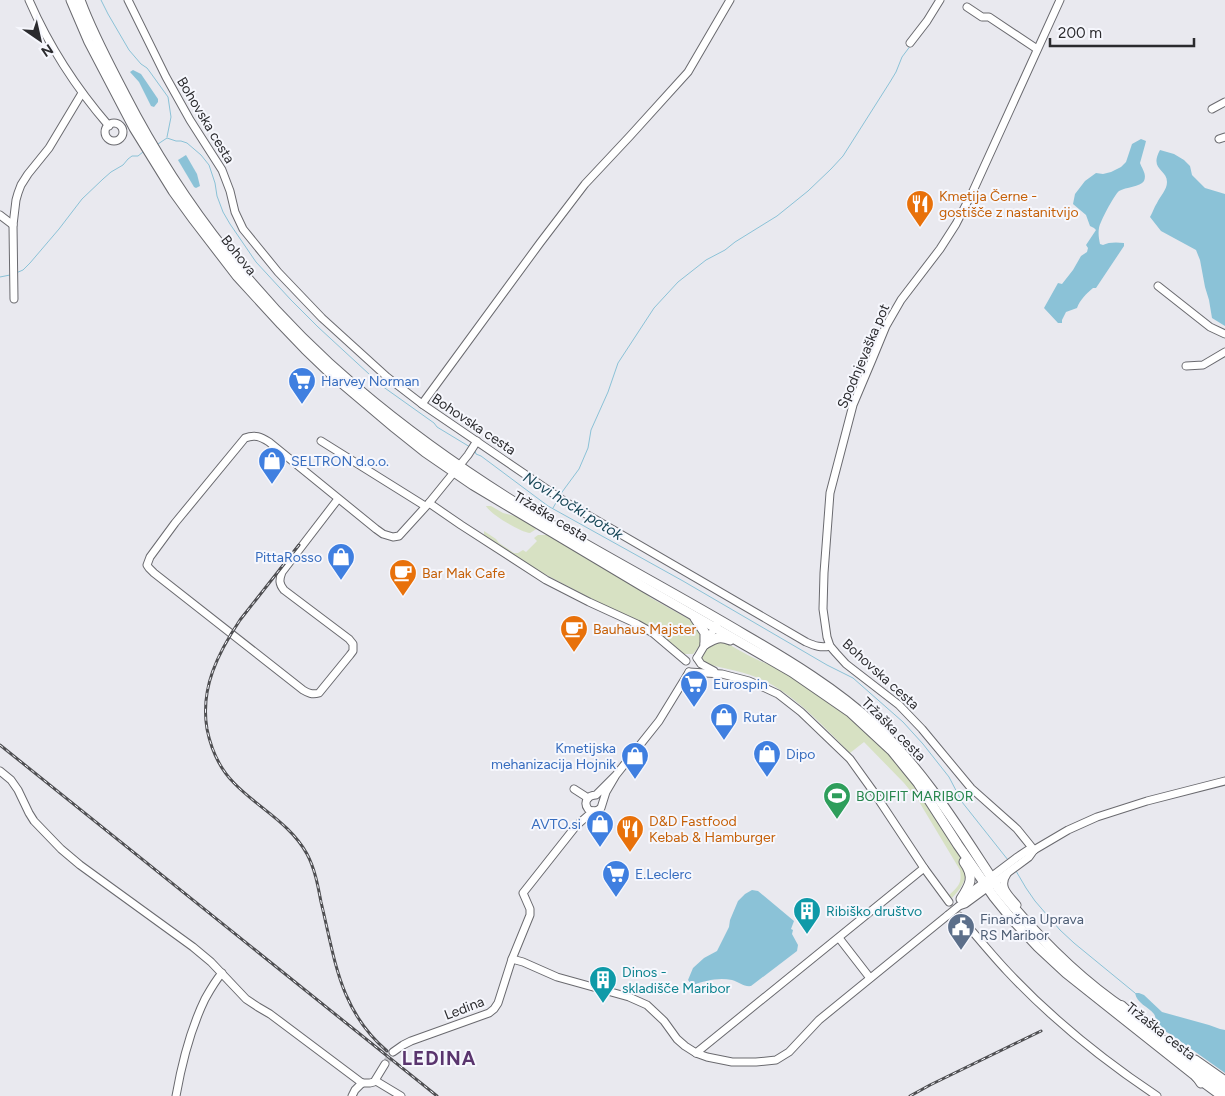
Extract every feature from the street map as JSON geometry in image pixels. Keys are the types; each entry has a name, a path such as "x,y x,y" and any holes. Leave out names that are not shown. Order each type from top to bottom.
{"highway":[{"path":"1120,1006 1225,1089"},
{"path":"1197,1077 1222,1096"}],"main road":[{"name":"Bohova","path":"71,0 89,42 147,144 224,248 261,292 310,345 356,387 456,469"},
{"name":"Bohova","path":"80,0 96,38 147,144"},
{"name":"Tržaška cesta","path":"456,469 473,485 568,543 694,616 717,623 748,646 792,672 850,712 896,756 918,783 958,845 989,882 1050,947 1120,1006 1145,1022 1225,1081"},
{"name":"Tržaška cesta","path":"456,469 520,505 717,623 779,655 853,705 898,748 937,797 989,882 1020,928 1054,962 1197,1077 1201,1084 1216,1096"},
{"path":"694,616 705,633 705,644 724,637 739,645 748,646"},
{"path":"958,845 971,878 969,887 960,902"}],"street":[{"path":"29,0 34,13 57,54 82,93 108,126"},
{"name":"Bohovska cesta","path":"128,0 166,78 222,170 242,229 278,272 322,318 387,377 422,404 476,443 559,497 806,642 817,647 830,646 846,664 899,705 917,723 971,788 1017,829 1034,850"},
{"path":"422,404 540,242 586,184 688,72 730,0"},
{"path":"910,43 940,0"},
{"name":"Spodnjevaška pot","path":"830,646 823,610 830,493 853,405 896,309 920,273 940,249 973,192 1060,0"},
{"path":"967,6 982,17 988,17 1037,49"},
{"path":"14,299 13,226 16,200 22,184 50,148 82,93"},
{"path":"1212,110 1225,102"},
{"path":"0,215 13,226"},
{"path":"1158,286 1210,327 1225,334"},
{"path":"1186,366 1203,365 1225,352"},
{"path":"338,499 282,572 280,580 284,590 354,644 353,651 319,693 309,694 302,690 149,568 150,557 175,523 245,438 249,436 259,436 269,442 383,534 393,537 399,536 476,443"},
{"path":"320,441 427,504 546,580 652,633 686,661"},
{"path":"576,826 588,798 596,795 616,775 659,721 693,672 700,668 699,661 705,644 717,623"},
{"path":"722,674 690,657 686,661 685,666 693,672 722,674 749,681 778,694 824,732 859,771 949,902"},
{"path":"0,771 11,780 18,790 34,821 61,849 80,865 194,947 246,999 270,1014 362,1083 376,1081 385,1064"},
{"path":"616,775 606,792 601,808 593,811 576,826 523,893 530,909 530,915 512,959 564,979 636,999 653,1010 685,1046 707,1056 732,1062 776,1060 789,1052 819,1020 948,915 960,902 965,904 989,882 1018,861 1028,850 1034,850 1068,830 1097,817 1147,801 1225,781"},
{"path":"574,789 588,798"},
{"path":"596,795 602,801"},
{"path":"586,806 593,811"},
{"path":"696,1052 924,868"},
{"path":"1006,870 1004,886 1026,915 1029,924"},
{"path":"959,916 1028,993 1112,1065 1157,1096"},
{"path":"838,938 870,978"},
{"name":"Ledina","path":"393,1052 411,1041 492,1012 498,1003 512,959"},
{"path":"176,1096 180,1068 186,1046 212,987 222,973"},
{"path":"376,1081 401,1096"},
{"path":"352,1096 362,1083"}],"green space":[{"path":"486,506 491,506 503,513 522,518 538,528 530,533 525,532 499,518"},
{"path":"484,531 514,553 523,550 526,552 537,541 534,538 538,535 553,537 636,586 651,598 694,622 701,629 701,644 693,654 683,654 640,622 537,570 484,535"},
{"path":"723,641 761,662 784,671 810,687 866,731 911,777 964,865 966,872 964,880 952,898 949,895 959,884 961,878 960,870 918,800 904,783 864,742 850,753 811,714 779,689 752,676 704,663 702,658 708,645"}],"water":[{"path":"133,70 141,74 158,99 154,107 151,106 139,82 130,72"},
{"path":"1141,139 1146,141 1140,163 1145,174 1144,181 1139,185 1119,191 1099,228 1100,244 1124,243 1124,246 1096,288 1093,288 1086,295 1077,308 1066,312 1062,323 1058,323 1044,308 1058,283 1062,284 1081,256 1087,252 1088,248 1086,245 1096,230 1090,226 1086,215 1073,204 1075,194 1085,181 1096,173 1103,174 1121,167 1126,162 1132,144"},
{"path":"1160,150 1174,154 1184,160 1190,166 1192,175 1205,188 1225,194 1225,326 1212,318 1200,260 1196,250 1161,231 1150,217 1167,185 1166,178 1156,162"},
{"path":"186,155 197,174 200,186 196,188 178,160"},
{"path":"752,890 758,891 794,921 791,929 798,945 797,951 751,986 722,979 692,985 688,980 693,968 704,958 717,951 729,927 738,901"},
{"path":"1135,993 1144,995 1162,1012 1225,1030 1225,1073 1157,1026 1156,1018 1152,1011 1138,1000"}],"waterway":[{"path":"101,0 129,50 147,68 168,97 171,117 167,137"},
{"path":"560,495 579,469 588,448 591,430 608,392 618,363 654,308 678,282 706,260 725,250 777,216 831,169 843,156 911,45"},
{"name":"Novi hočki potok","path":"158,144 167,138 181,141 187,143 201,155 209,165 217,196 230,224 256,262 291,300 382,386 437,427 470,447"},
{"name":"Novi hočki potok","path":"16,273 23,270 30,263 82,199 111,172 123,165 132,156 138,156 143,152"},
{"name":"Novi hočki potok","path":"0,277 10,275"},
{"name":"Novi hočki potok","path":"475,451 476,454 548,506 853,678 903,722 923,744 949,777 962,802 1008,860"},
{"path":"553,508 557,501"},
{"name":"Novi hočki potok","path":"1016,871 1035,901 1060,930 1135,993"}],"tunnel":[{"path":"385,1064 393,1052"}],"railway":[{"path":"299,545 240,620 218,658 206,699 207,729 211,744 224,771 243,792 292,833 307,854 316,878 330,944 341,983 358,1018 387,1051"},
{"path":"0,745 437,1096"},
{"path":"910,1096 1041,1031"}],"place":[{"name":"Kmetija Černe - gostišče z nastanitvijo","path":"920,228"},
{"name":"Harvey Norman","path":"302,405"},
{"name":"SELTRON d.o.o.","path":"272,485"},
{"name":"PittaRosso","path":"341,581"},
{"name":"Bar Mak Cafe","path":"403,597"},
{"name":"Bauhaus Majster","path":"574,653"},
{"name":"Eurospin","path":"694,708"},
{"name":"Rutar","path":"724,741"},
{"name":"Dipo","path":"767,778"},
{"name":"Kmetijska mehanizacija Hojnik","path":"635,780"},
{"name":"BODIFIT MARIBOR","path":"837,820"},
{"name":"AVTO.si","path":"600,848"},
{"name":"D&D Fastfood Kebab & Hamburger","path":"630,853"},
{"name":"E.Leclerc","path":"616,898"},
{"name":"Ribiško društvo","path":"807,935"},
{"name":"Finančna Uprava RS Maribor","path":"961,951"},
{"name":"Dinos - skladišče Maribor","path":"603,1004"}],"district":[{"name":"LEDINA","path":"439,1058"}]}
